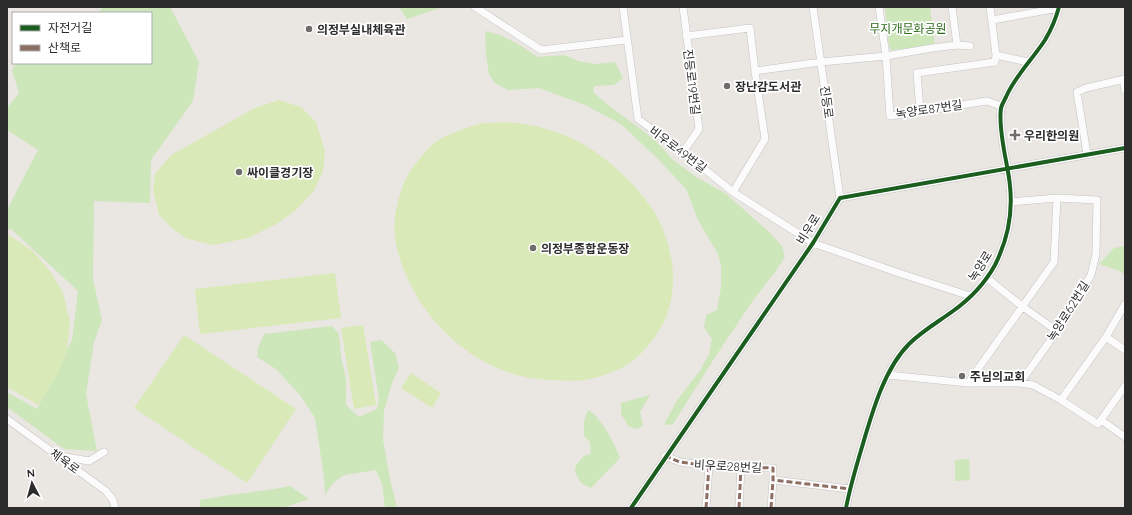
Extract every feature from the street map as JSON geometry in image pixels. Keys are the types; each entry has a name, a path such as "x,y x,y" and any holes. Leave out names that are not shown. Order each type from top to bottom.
{"street":[{"path":"475,7 541,50 627,40"},
{"name":"비우로49번길","path":"623,7 638,118 733,192 812,243"},
{"name":"진등로19번길","path":"683,7 698,129 683,152"},
{"name":"진등로","path":"813,7 822,62 840,198"},
{"name":"녹양로87번길","path":"879,7 886,56 890,116 987,101 1001,106"},
{"path":"952,7 957,45"},
{"path":"920,111 917,74 995,62 996,55 990,7"},
{"path":"992,20 1059,8"},
{"name":"녹양로","path":"846,508 871,415 888,375 900,354 922,332 955,310 979,289 995,264 1004,244 1010,224 1011,202 1000,114 1001,106 1010,87 1045,39 1059,8"},
{"path":"686,36 750,28 765,139 733,192"},
{"path":"755,71 822,62 886,56 957,45 970,46"},
{"path":"996,55 1028,62"},
{"path":"1087,154 1077,92 1086,88 1124,79 1125,90"},
{"path":"840,198 1087,154 1124,150"},
{"name":"비우로","path":"631,508 665,456 812,243 840,198"},
{"path":"968,383 1054,262 1057,198"},
{"name":"녹양로62번길","path":"1011,202 1057,198 1097,200 1096,254 1091,275 1057,331 1020,383"},
{"name":"녹양로","path":"812,243 970,296"},
{"path":"987,278 1057,331"},
{"path":"1061,400 1106,337 1125,304"},
{"path":"1106,337 1125,350"},
{"path":"888,375 968,383 1020,383 1033,385 1061,400 1098,424 1125,386"},
{"name":"체육로","path":"7,419 106,491 113,500 115,508"},
{"path":"1101,420 1125,437"},
{"path":"57,455 89,462 104,452"},
{"name":"비우로28번길","path":"665,456 680,462 709,466 773,468 772,480 850,489"},
{"path":"706,508 709,466"},
{"path":"738,508 740,467"},
{"path":"771,508 772,480"}],"green space":[{"path":"103,7 170,7 199,62 193,101 151,160 150,203 94,201 93,279 102,320 94,342 86,394 97,451 64,449 7,407 7,392 37,409 72,340 78,291 10,228 7,232 7,210 38,150 7,130 7,108 19,93 12,70 15,64 152,64 152,12 99,12"},
{"path":"399,7 443,7 407,19"},
{"name":"무지개문화공원","path":"885,7 930,7 935,45 891,50 889,45"},
{"path":"485,31 500,35 518,44 538,57 564,55 578,61 595,64 615,62 623,78 614,85 594,86 593,92 658,143 672,159 696,177 725,193 768,231 782,246 785,257 754,299 717,354 673,424 664,425 676,402 701,369 709,354 712,339 704,327 706,315 717,310 721,287 721,266 718,254 698,220 686,189 659,160 621,124 585,105 539,88 508,90 495,83 489,74"},
{"name":"싸이클경기장","path":"279,100 301,107 316,122 325,151 323,171 314,191 296,210 275,225 248,238 213,245 185,238 159,215 153,190 155,174 171,155 255,108"},
{"name":"의정부종합운동장","path":"484,123 532,125 561,134 586,146 603,158 635,186 655,213 670,250 673,284 671,301 666,317 658,333 647,347 626,366 602,376 581,380 563,381 535,379 512,374 495,367 463,348 436,322 415,293 402,266 395,236 395,213 402,188 413,167 434,143 454,132"},
{"path":"9,235 33,251 49,270 63,292 70,322 67,352 56,377 38,405 7,387 7,238"},
{"path":"1125,246 1125,275 1120,271 1099,264 1114,248"},
{"path":"335,273 341,318 200,334 195,289"},
{"path":"363,325 376,405 354,409 341,328"},
{"path":"332,326 339,334 341,356 346,379 346,405 359,417 377,409 379,399 370,342 381,340 395,353 399,368 392,383 384,411 383,440 397,508 385,508 382,484 376,470 344,475 333,483 325,495 324,477 315,418 300,395 276,369 257,357 258,348 264,334"},
{"path":"184,335 296,409 247,483 134,408"},
{"path":"411,373 441,393 432,408 401,388"},
{"path":"650,395 640,412 643,425 638,429 629,427 621,414 621,403"},
{"path":"588,410 598,418 603,425 620,458 591,488 581,483 575,472 576,465 584,456 591,454 590,442 584,436 584,421"},
{"path":"969,459 970,480 955,481 955,460"},
{"path":"290,486 309,499 283,508 200,508 200,500"}],"marked path":[{"path":"665,456 680,462 709,466 773,468 773,480 850,489"},
{"path":"706,508 709,466"},
{"path":"739,508 741,467"},
{"path":"771,508 773,480"}],"cycle path":[{"path":"846,508 853,477 870,420 880,392 900,354 914,339 971,296 987,278 1000,255 1006,236 1011,206 1010,182 1001,129 1001,108 1014,82 1045,40 1059,7"},
{"path":"631,508 813,243 840,198 1125,148"}],"place":[{"name":"의정부실내체육관","path":"309,29"},
{"name":"장난감도서관","path":"727,86"},
{"name":"우리한의원","path":"1015,135"},
{"name":"싸이클경기장","path":"239,172"},
{"name":"의정부종합운동장","path":"533,248"},
{"name":"주님의교회","path":"962,376"}]}
